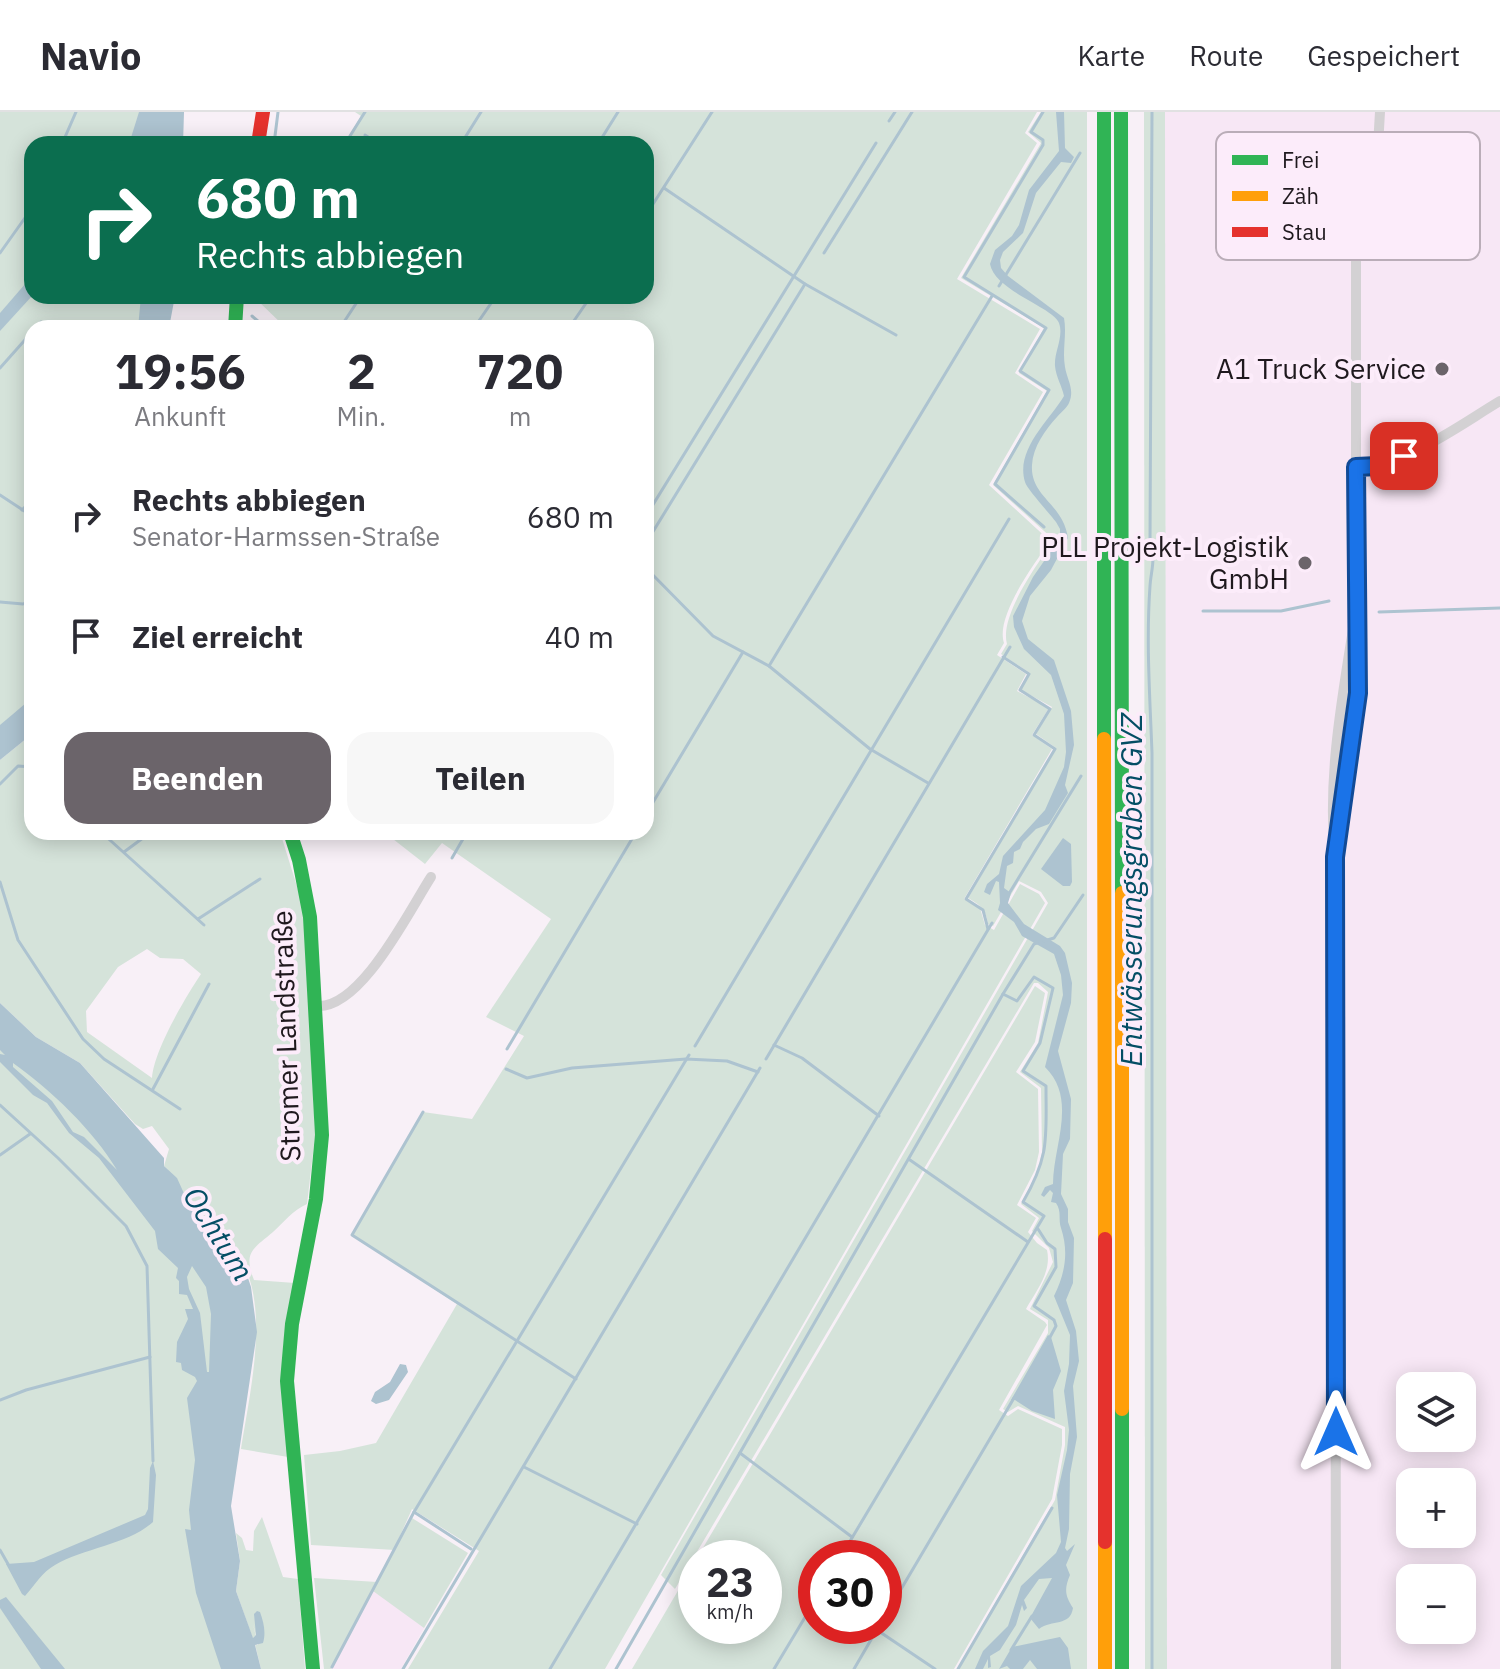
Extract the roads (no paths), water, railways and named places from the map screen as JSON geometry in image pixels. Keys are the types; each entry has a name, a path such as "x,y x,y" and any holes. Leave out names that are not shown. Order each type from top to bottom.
{"main road":[{"path":"259,136 263,112"},
{"path":"1104,112 1105,1669"},
{"path":"1121,112 1122,1669"},
{"name":"Stromer Landstraße","path":"293,840 310,917 322,1135 316,1199 292,1324 287,1381 313,1669"}],"street":[{"path":"1379,132 1380,112"},
{"path":"1335,857 1345,776 1357,718 1359,663 1356,611 1356,260"},
{"path":"1356,467 1395,461 1500,401"},
{"path":"1336,1669 1333,764 1356,611"},
{"path":"317,1006 330,1005 358,987 431,877"}],"water":[{"path":"139,112 184,112 183,136 132,136"},
{"path":"1056,112 1064,112 1065,148 1074,157 1071,163 1061,162 1036,193 1023,233 1003,252 1000,260 1001,268 1008,276 1064,318 1064,361 1071,398 1040,439 1032,465 1036,485 1060,516 1068,538 1051,570 1030,596 1022,621 1028,639 1054,660 1071,711 1074,745 1065,785 1068,793 1049,824 1036,829 1014,852 1013,863 1007,866 1004,888 1011,893 1008,903 1024,924 1060,946 1065,953 1072,983 1071,1003 1058,1051 1071,1099 1070,1139 1063,1154 1061,1194 1068,1209 1068,1222 1074,1238 1073,1283 1066,1300 1076,1331 1079,1361 1073,1386 1077,1437 1070,1474 1069,1529 1065,1548 1067,1551 1075,1544 1066,1565 1070,1575 1066,1592 1073,1608 1068,1618 1039,1629 1030,1618 1052,1578 1039,1579 1024,1600 1027,1608 1024,1611 1022,1605 1016,1625 1000,1650 990,1656 991,1667 988,1668 988,1659 983,1669 975,1669 983,1651 1008,1626 1021,1586 1056,1553 1061,1542 1057,1495 1069,1430 1064,1391 1070,1335 1054,1296 1063,1271 1065,1246 1059,1209 1056,1203 1051,1202 1053,1193 1050,1190 1044,1197 1041,1195 1045,1187 1053,1184 1061,1123 1060,1093 1045,1067 1063,995 1061,975 1054,954 1022,936 1014,922 998,910 999,882 996,881 990,895 984,892 987,884 999,874 1003,856 1045,810 1064,767 1066,752 1064,714 1051,675 1024,649 1014,627 1013,616 1033,577 1060,538 1060,529 1025,482 1023,470 1029,447 1064,396 1055,366 1060,328 1055,317 1002,282 990,264 995,250 1012,236 1019,225 1029,190 1059,151"},
{"path":"24,285 25,304 0,331 0,313"},
{"path":"140,304 174,304 170,320 139,320"},
{"path":"24,705 24,740 0,760 0,725"},
{"path":"1063,838 1071,844 1070,886 1063,886 1041,869"},
{"name":"Ochtum","path":"0,1003 36,1037 80,1063 164,1158 164,1166 177,1178 187,1200 241,1257 251,1287 257,1332 231,1506 240,1561 236,1591 253,1638 256,1635 254,1614 260,1612 263,1643 255,1645 261,1669 221,1669 196,1593 185,1529 191,1530 189,1510 195,1460 187,1398 197,1381 182,1370 181,1363 176,1362 177,1342 188,1319 185,1309 193,1309 187,1295 179,1294 178,1268 158,1249 155,1231 99,1158 69,1133 47,1103 33,1095 0,1062 0,1054 5,1055 0,1050","holes":["13,1063 70,1112 96,1140 117,1170 84,1137 73,1132 52,1101 13,1067","192,1266 206,1287 211,1314 209,1372 200,1313 187,1277"]},
{"path":"1048,1335 1061,1371 1053,1390 1055,1419 1011,1400"},
{"path":"400,1364 406,1365 408,1372 389,1400 376,1404 371,1401 375,1392 390,1382"},
{"path":"153,1461 156,1475 153,1522 132,1536 55,1565 25,1596 22,1594 6,1564 34,1562 145,1515"},
{"path":"6,1597 65,1669 41,1669 0,1608 0,1600"},
{"path":"1060,1637 1068,1648 1071,1669 1037,1669 1030,1660 1023,1669 1007,1666 999,1669 1012,1647"}],"waterway":[{"path":"66,136 76,112"},
{"path":"275,136 278,112"},
{"path":"350,136 365,112"},
{"path":"466,136 481,112"},
{"path":"603,136 618,112"},
{"path":"654,203 712,112"},
{"path":"889,121 895,112"},
{"path":"824,253 912,112"},
{"path":"1043,112 1031,132 1043,140 1043,145 964,277 1046,328 1020,371 1049,390 995,484 1044,527"},
{"name":"Entwässerungsgraben GVZ","path":"1152,112 1150,544 1153,560 1148,628 1152,753 1152,1669"},
{"path":"654,503 876,143"},
{"path":"999,286 1080,153"},
{"path":"664,188 805,284 896,335"},
{"path":"0,253 24,219"},
{"path":"654,530 805,284"},
{"path":"769,666 992,296"},
{"path":"345,320 356,304"},
{"path":"480,320 490,304"},
{"path":"574,320 586,304"},
{"path":"252,316 257,320"},
{"path":"0,368 24,341"},
{"path":"0,495 24,511"},
{"path":"695,1046 1009,519"},
{"path":"654,576 713,636 769,666 870,749 928,783"},
{"path":"1203,611 1281,611 1329,601"},
{"path":"0,602 24,604"},
{"path":"1379,612 1500,608"},
{"path":"766,1059 1010,647"},
{"path":"654,801 743,652"},
{"path":"988,929 983,910 966,899 1055,749 1034,735 1050,709 1020,690 1029,674 1003,657"},
{"path":"0,784 18,766 24,766"},
{"path":"1010,892 1081,776"},
{"path":"110,840 204,925"},
{"path":"124,852 140,840"},
{"path":"452,858 462,840"},
{"path":"507,1049 631,840"},
{"path":"198,919 260,879"},
{"path":"0,882 18,940 83,1039 104,1059 180,1109"},
{"path":"1044,941 1054,938 1083,895"},
{"path":"550,1669 992,923"},
{"path":"616,1669 1003,994 1037,943"},
{"path":"851,1540 1044,1216 1023,1202 1038,1171 1045,1146 1046,1086 1023,1071 1040,1043 1053,988 1034,977 1017,1001 1003,994"},
{"path":"153,1089 209,984"},
{"path":"774,1045 802,1058 879,1116"},
{"path":"332,1667 414,1512 689,1055"},
{"path":"506,1069 527,1078 572,1068 686,1059 727,1061 758,1072"},
{"path":"403,1669 760,1068"},
{"path":"0,1105 126,1226 147,1266 153,1461"},
{"path":"423,1112 352,1235 576,1379"},
{"path":"0,1155 30,1134"},
{"path":"910,1160 1028,1242"},
{"path":"1038,1229 1055,1249 1056,1267 1034,1306 1054,1320 1056,1326 1049,1339"},
{"path":"0,1400 26,1390 150,1357"},
{"path":"902,1588 1014,1398"},
{"path":"740,1453 852,1537"},
{"path":"524,1467 637,1524"},
{"path":"958,1669 1052,1508"},
{"path":"414,1512 471,1549"},
{"path":"0,1550 8,1564"},
{"path":"1011,1650 1032,1616"},
{"path":"774,1669 798,1629"},
{"path":"854,1669 869,1644"},
{"path":"898,1644 935,1669"}],"place":[{"name":"A1 Truck Service","path":"1442,369"},
{"name":"PLL Projekt-Logistik GmbH","path":"1305,563"}]}
